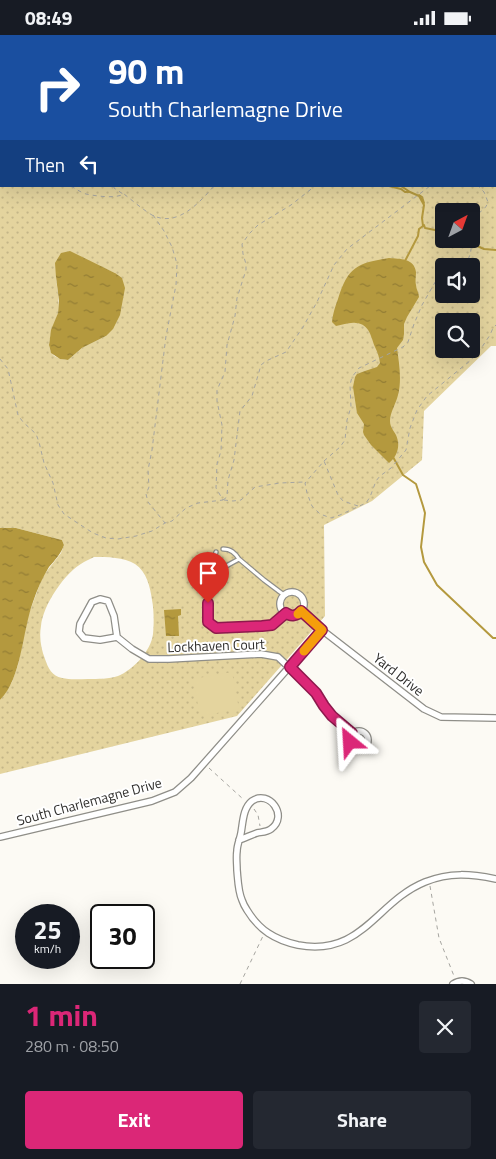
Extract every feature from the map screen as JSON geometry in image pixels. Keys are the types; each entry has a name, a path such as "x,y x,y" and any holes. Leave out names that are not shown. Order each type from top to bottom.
{"street":[{"path":"291,592 302,597 304,604 301,611 291,616 286,613 280,606 284,595 291,592"},
{"path":"100,599 108,601 114,616 117,637 100,640 84,638 80,632 80,624 92,602 100,599"},
{"name":"Yard Drive","path":"301,611 322,630 419,706 441,717 496,718"},
{"name":"South Charlemagne Drive","path":"0,837 152,801 175,791 191,777 322,630"},
{"name":"Lockhaven Court","path":"117,637 149,659 261,654 278,657 316,693 332,716 352,733"},
{"path":"239,840 268,831 274,827 277,822 278,811 272,802 261,798 251,802 245,810 239,840 237,851 238,883 242,900 253,920 270,935 284,941 308,946 317,947 348,940 361,932 390,904 408,891 428,881 463,874 496,879"},
{"path":"454,981 463,981 471,984"}],"lane":[{"path":"223,549 228,549 235,553 239,559 284,595"},
{"path":"216,552 207,583 208,622 216,628 272,625 286,613"},
{"path":"210,575 239,559"}],"path":[{"path":"73,187 87,194 115,197 124,194"},
{"path":"114,187 153,215 163,219 176,217 189,211 213,187"},
{"path":"223,500 216,488 222,425 216,401 217,390 225,372 237,298 246,270 242,244 258,225 291,205 314,187"},
{"path":"223,500 227,497 228,480 234,461 240,411 252,396 261,365 286,352 308,319 334,265 347,249 429,187"},
{"path":"468,258 472,244 473,221 476,215 486,208 488,201 484,192 479,187"},
{"path":"153,215 172,247 177,264 176,285 166,336 148,470 149,487 146,494 148,502 165,523"},
{"path":"0,359 8,369 18,415 22,423 36,434 44,463 53,483 58,505 64,514 106,539 136,536 152,531 172,521 186,508 198,503 241,500 255,487 280,483 305,483 324,461 340,447 344,440 351,407 350,385 352,377 359,368 403,347 408,342 422,305 435,284"},
{"path":"305,483 312,506 320,514 331,518 366,503 376,481 406,450 412,422 417,410 427,396 476,355 496,325"},
{"path":"324,461 338,495 343,501 358,506"},
{"path":"206,766 246,801"},
{"path":"252,807 258,815 261,829"},
{"path":"428,881 439,938 454,981"},
{"path":"240,984 265,931"}],"shaded area":[{"path":"0,187 496,187 496,346 491,346 480,357 480,313 435,313 435,358 479,358 424,411 422,460 372,501 324,525 325,616 237,716 0,774 0,700 12,682 18,665 27,619 43,576 61,553 64,545 62,540 16,528 0,528","holes":["102,267 115,273 106,336 82,348 68,360 58,358 50,349 49,342 59,309 56,277","94,557 126,560 139,567 145,575 153,604 154,626 152,640 145,653 135,665 118,676 100,679 62,678 51,671 41,643 41,626 46,609 50,599 70,573 85,561"]},
{"path":"232,672 239,709 200,716 193,679"}],"water":[{"path":"70,251 115,273 122,278 125,288 120,315 113,329 106,336 82,348 68,360 60,359 51,353 49,345 51,330 58,313 59,301 55,263 61,253"},
{"path":"389,258 406,260 415,267 419,297 407,317 404,324 403,340 397,348 400,383 390,421 396,435 398,447 394,458 389,463 364,435 364,424 357,413 353,387 357,374 377,367 380,363 378,353 371,336 364,326 351,323 336,326 332,322 342,288 350,273 361,265"},
{"path":"0,528 16,528 62,540 64,545 60,554 46,571 38,589 29,614 21,654 13,680 0,700"},
{"path":"181,609 181,615 178,616 179,636 166,636 164,610"}],"waterway":[{"path":"393,187 419,196 424,205 423,226 419,229 418,236 405,261"},
{"path":"402,187 410,192"},
{"path":"419,195 424,203"},
{"path":"424,225 425,228 435,230"},
{"path":"480,247 496,250"},
{"path":"393,457 403,475 416,484 425,513 421,547 424,562 437,585 493,638 496,638"}],"slow traffic":[{"path":"298,614 301,611 322,630 304,651"}],"route":[{"path":"208,603 208,622 216,628 272,625 286,613 291,616 301,611 322,630 290,667 320,697 332,716 352,733 350,742"}]}
